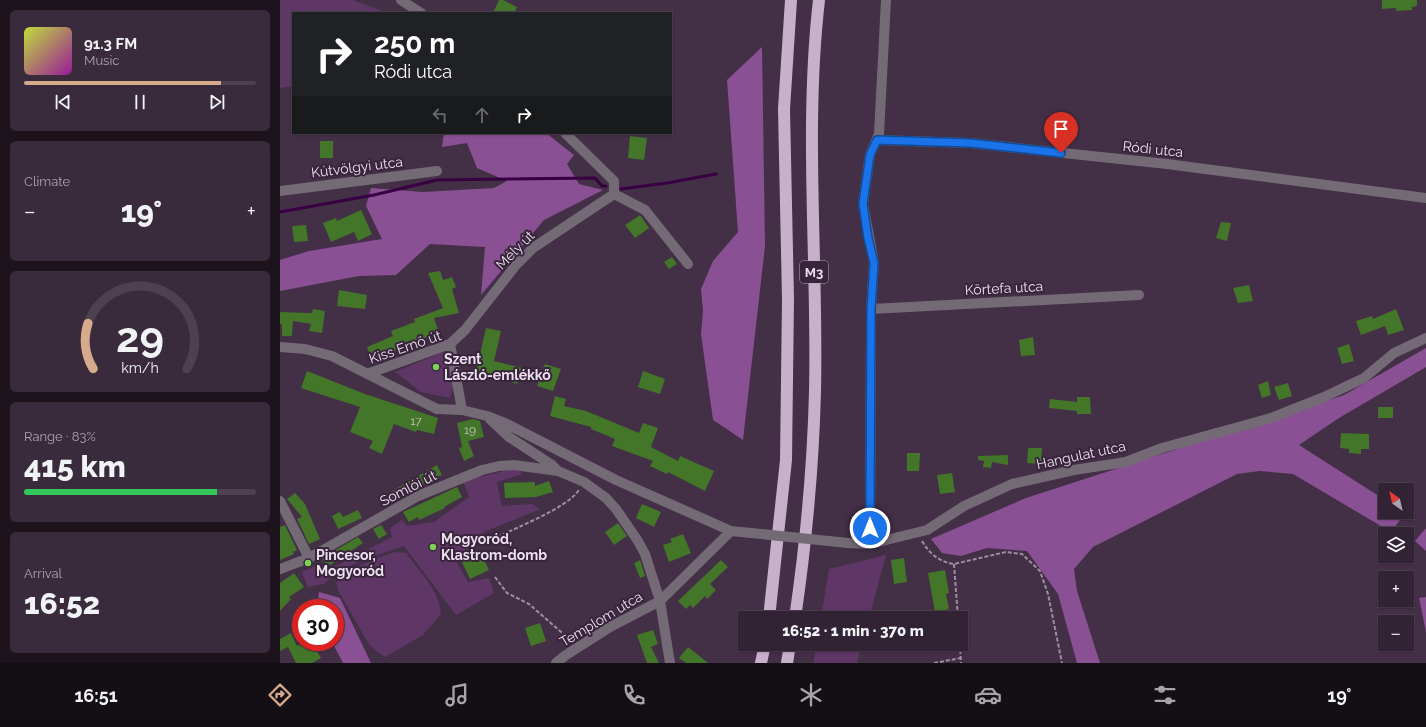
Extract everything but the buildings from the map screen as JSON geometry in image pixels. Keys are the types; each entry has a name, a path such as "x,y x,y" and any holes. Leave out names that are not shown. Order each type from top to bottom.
{"highway":[{"name":"M3","path":"770,611 786,460 788,300 784,109 791,0"},
{"name":"M3","path":"795,611 806,544 814,407 813,90 820,0"},
{"path":"761,663 764,651"},
{"path":"786,663 789,651"}],"street":[{"path":"401,0 419,12"},
{"path":"870,544 871,310 874,263 868,238 863,204 870,155 879,134 886,0"},
{"path":"566,134 614,181 614,194 645,210 688,264"},
{"name":"Ródi utca","path":"877,140 970,143 1198,168 1426,198"},
{"name":"Kútvölgyi utca","path":"280,191 437,171"},
{"name":"Mély út","path":"450,344 465,330 516,265 533,248 614,194"},
{"name":"Körtefa utca","path":"871,310 1139,296"},
{"name":"Hangulat utca","path":"731,531 870,544 927,530 964,506 1012,484 1074,470 1126,462 1162,448 1278,415 1324,397 1364,378 1394,353 1426,338"},
{"name":"Kiss Ernő út","path":"280,347 305,349 332,356 367,374 437,409 462,410 450,344 367,374"},
{"path":"462,410 487,416 507,424 616,480 731,531"},
{"name":"Somlói út","path":"487,416 509,437 552,465 558,471"},
{"name":"Somlói út","path":"280,569 309,558 418,496 482,470 499,466 514,465 558,471 584,482 606,498 625,522 645,554 660,601"},
{"path":"280,501 309,558"},
{"name":"Templom utca","path":"556,663 610,627 660,601 731,531"},
{"name":"Templom utca","path":"660,601 670,663"}],"path":[{"path":"498,537 573,499 584,482"},
{"path":"918,532 928,552 947,563 954,564 1006,552 1022,554 1040,571 1046,588 1062,663"},
{"path":"954,564 957,611"},
{"path":"495,577 507,593 529,604 568,638 580,635"},
{"path":"960,651 962,663"},
{"path":"934,663 961,658"}],"shaded area":[{"path":"280,0 353,0 384,12 292,12 292,86 280,88"},
{"path":"762,47 765,246 743,440 713,420 701,334 703,311 701,289 713,261 738,232 727,80"},
{"path":"444,134 547,134 574,155 567,164 579,184 603,190 544,220 481,295 485,247 430,244 396,275 359,276 280,291 280,260 309,251 382,239 366,206 371,188 423,192 494,188 507,181 477,168 467,143 442,147"},
{"path":"1426,348 1426,367 1339,418 1299,445 1378,496 1378,519 1401,519 1395,527 1383,527 1293,474 1260,471 1237,474 1093,547 1074,569 1077,591 1100,663 1077,663 1058,594 1027,551 987,548 961,556 942,553 931,539 1026,498 1344,395"},
{"path":"443,352 455,378 450,398 421,392 395,372"},
{"path":"516,468 523,474 497,482 502,506 532,504 540,509 484,532 456,561 468,582 489,578 494,593 456,615 404,546 350,566 331,577 324,584 308,587 302,572 320,564 328,570 392,537 390,528 402,520 407,526 434,522 469,497 463,481"},
{"path":"1426,528 1426,551 1415,541"},
{"path":"394,552 406,553 433,589 440,606 441,614 423,635 385,657 370,646 339,592 336,583 348,572 370,561"},
{"path":"886,555 871,611 822,611 829,569"},
{"path":"319,592 340,599 318,599"},
{"path":"1426,597 1426,632 1419,598"},
{"path":"344,606 371,663 343,663 337,651 344,651"},
{"path":"816,651 860,651 857,663 813,663"}],"waterway":[{"path":"621,189 667,183 716,174"},
{"path":"280,212 374,195 437,180 595,178 602,186 606,186"}],"place":[{"name":"Szent László-emlékkő","path":"436,367"},
{"name":"Mogyoród, Klastrom-domb","path":"433,547"},
{"name":"Pincesor, Mogyoród","path":"308,563"}],"route":[{"path":"870,528 871,310 874,263 868,238 863,204 870,155 877,140 970,143 1061,153"}]}
